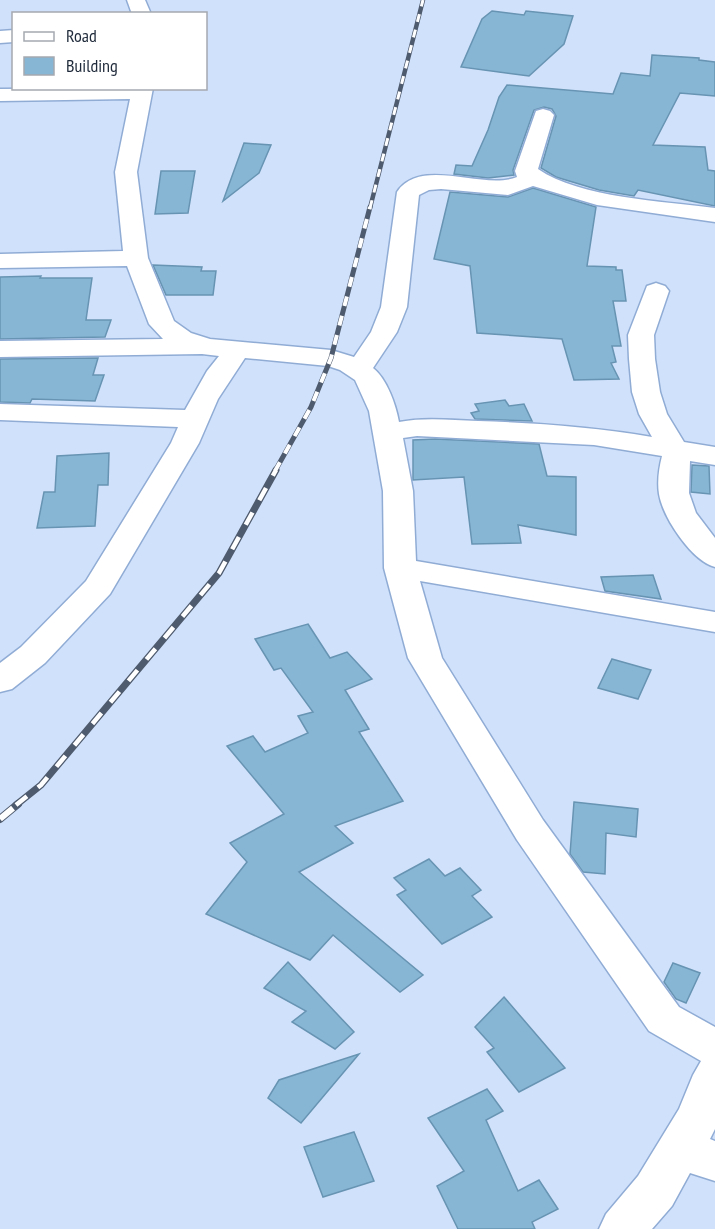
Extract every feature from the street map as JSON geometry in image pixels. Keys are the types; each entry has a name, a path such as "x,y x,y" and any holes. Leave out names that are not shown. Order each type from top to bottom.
{"street":[{"path":"0,95 143,91 126,172 136,258 162,324 182,339 224,348"},
{"path":"359,369 384,332 394,307 408,192 412,187 433,182 510,188 530,180 526,171 543,115"},
{"path":"526,171 545,184 597,198 715,215"},
{"path":"0,261 136,258"},
{"path":"656,291 640,335 646,392 653,414 675,449 672,484 681,512 695,536 715,557"},
{"path":"0,681 33,655 99,587 185,443 220,371 224,348"},
{"path":"0,349 224,348 331,358 359,369 367,376 383,411 398,491 400,568 426,658 530,831 664,1019 715,1048"},
{"path":"0,412 197,419"},
{"path":"387,433 417,427 594,436 715,456"},
{"path":"400,568 715,622"},
{"path":"624,1229 655,1191 697,1156 698,1118 715,1075"}],"building":[{"path":"492,11 524,15 526,11 573,16 564,44 529,76 461,67 482,19"},
{"path":"652,55 699,58 699,60 715,62 715,96 680,93 653,145 705,147 708,170 715,171 715,206 638,190 634,196 599,190 556,177 541,168 556,116 552,109 544,107 534,110 513,170 514,175 488,178 454,174 456,165 472,166 499,97 507,85 613,94 621,73 650,76"},
{"path":"244,143 271,145 259,173 223,201"},
{"path":"161,171 195,171 188,213 155,214"},
{"path":"533,188 596,207 587,266 616,267 616,270 622,270 626,301 613,301 621,346 612,346 616,362 611,363 619,379 574,380 562,339 477,333 470,266 434,259 450,192 508,197"},
{"path":"153,265 202,267 201,271 216,271 213,295 166,295"},
{"path":"41,276 40,278 92,278 86,320 111,320 105,337 0,339 0,277"},
{"path":"98,358 93,375 104,375 95,401 32,399 30,403 0,402 0,359"},
{"path":"505,400 509,406 524,404 532,421 475,419 471,413 479,411 475,404"},
{"path":"413,440 539,444 547,476 576,477 576,535 518,525 521,543 472,544 464,477 413,480"},
{"path":"109,453 108,485 98,485 95,526 37,528 44,492 55,492 57,456"},
{"path":"692,465 709,466 710,494 691,492"},
{"path":"653,575 661,599 605,591 601,577"},
{"path":"308,624 330,658 347,652 372,679 345,690 369,729 359,732 403,801 335,826 353,843 299,872 423,975 400,992 333,935 310,960 206,914 247,862 230,843 284,814 227,746 253,736 265,752 308,733 298,716 313,712 281,668 274,670 255,639"},
{"path":"612,659 651,670 638,699 598,688"},
{"path":"574,802 638,809 636,837 606,833 605,874 583,872 570,854"},
{"path":"429,859 445,876 460,868 481,890 472,896 492,917 442,944 397,895 406,890 394,878"},
{"path":"288,962 354,1032 335,1049 292,1022 306,1011 264,988"},
{"path":"673,963 700,973 686,1003 676,999 664,982"},
{"path":"504,997 565,1068 519,1092 487,1052 494,1048 475,1027"},
{"path":"359,1054 301,1123 268,1098 279,1080"},
{"path":"487,1089 503,1111 486,1120 518,1191 539,1180 558,1209 532,1222 535,1229 458,1229 437,1186 464,1171 428,1118"},
{"path":"354,1132 374,1181 323,1197 304,1147"}],"railway":[{"path":"370,208 423,0"},
{"path":"275,471 311,407 331,358 370,207"},
{"path":"16,805 41,785 219,573 276,470"},
{"path":"0,819 18,804"}]}
